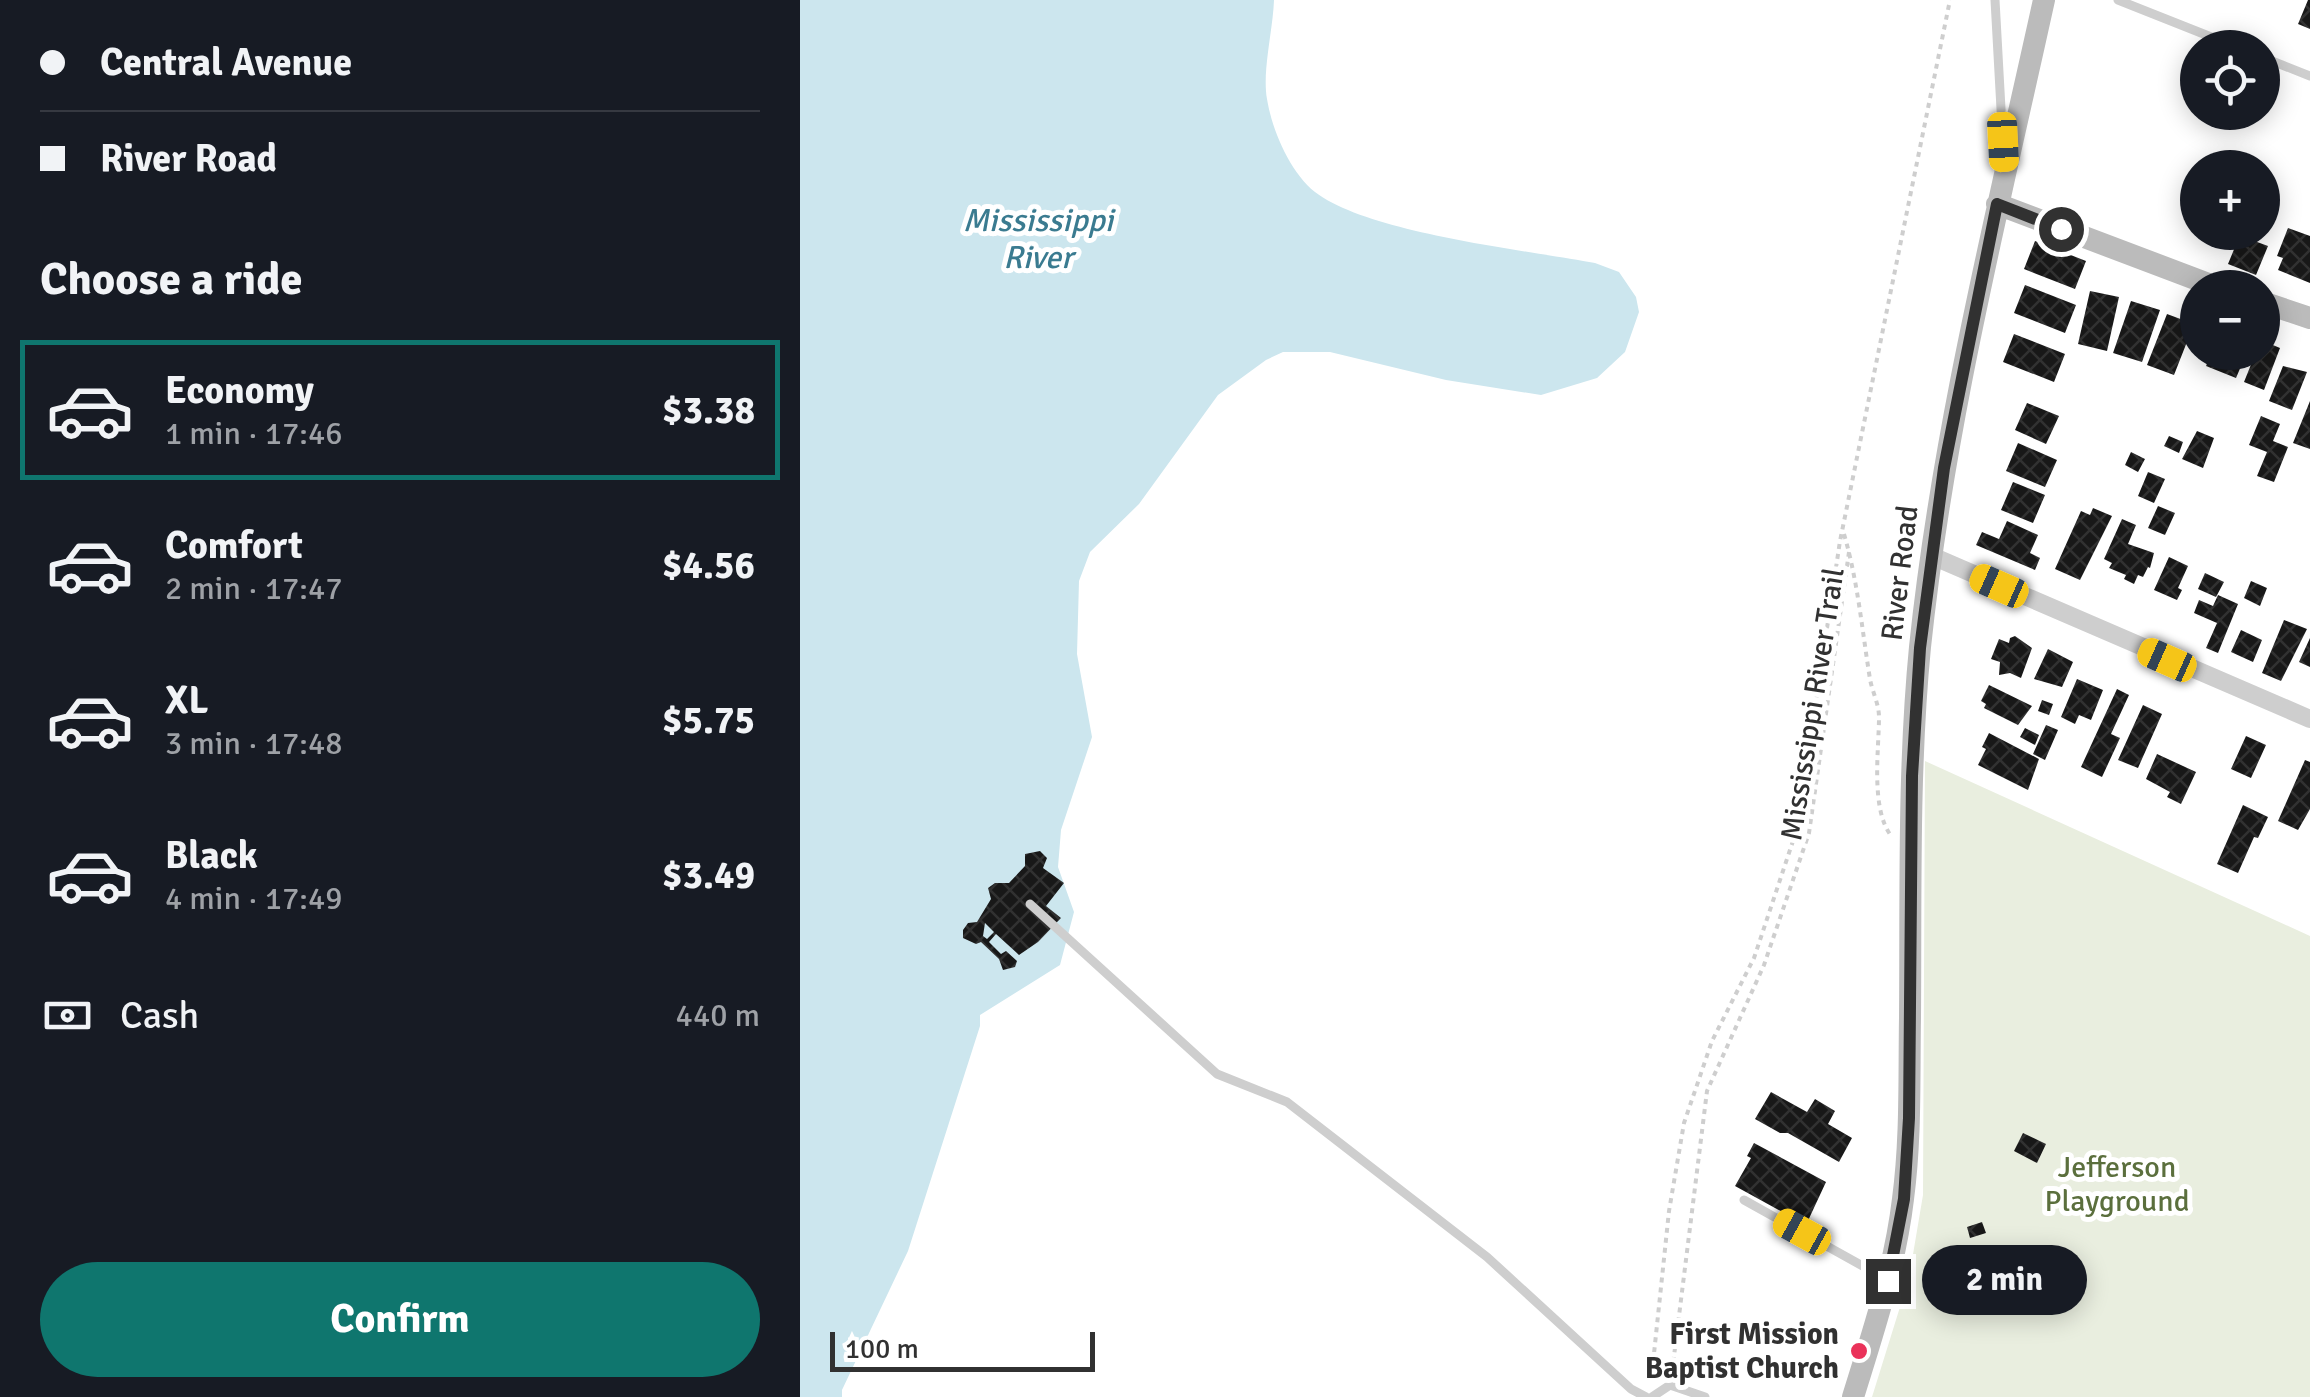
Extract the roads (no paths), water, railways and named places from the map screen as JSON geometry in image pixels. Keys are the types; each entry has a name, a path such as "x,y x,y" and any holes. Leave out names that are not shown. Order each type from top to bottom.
{"main road":[{"name":"River Road","path":"1853,1397 1888,1281 1904,1199 1909,1118 1912,776 1918,684 1944,468 1997,204 2044,0"},
{"path":"1997,204 2180,273"},
{"path":"2280,308 2310,318"}],"street":[{"path":"1932,556 2310,720"}],"lane":[{"path":"1996,0 2005,178"},
{"path":"2118,0 2194,30"},
{"path":"2280,64 2310,76"},
{"path":"1030,904 1217,1074 1287,1102 1487,1257 1631,1389 1649,1397 1670,1385 1705,1397"},
{"path":"1744,1200 1888,1281"}],"water":[{"name":"Mississippi River","path":"800,0 1274,0 1266,76 1269,111 1290,162 1315,192 1371,219 1408,229 1595,263 1619,272 1636,297 1639,312 1625,352 1597,378 1541,395 1446,380 1330,352 1283,352 1218,395 1139,504 1090,552 1079,581 1077,654 1092,737 1061,830 1058,867 1074,912 1060,965 980,1015 980,1026 908,1251 842,1397 800,1397"}],"place":[{"name":"First Mission Baptist Church","path":"1859,1351"}],"park label":[{"name":"Jefferson Playground","path":"2117,1184"}]}
